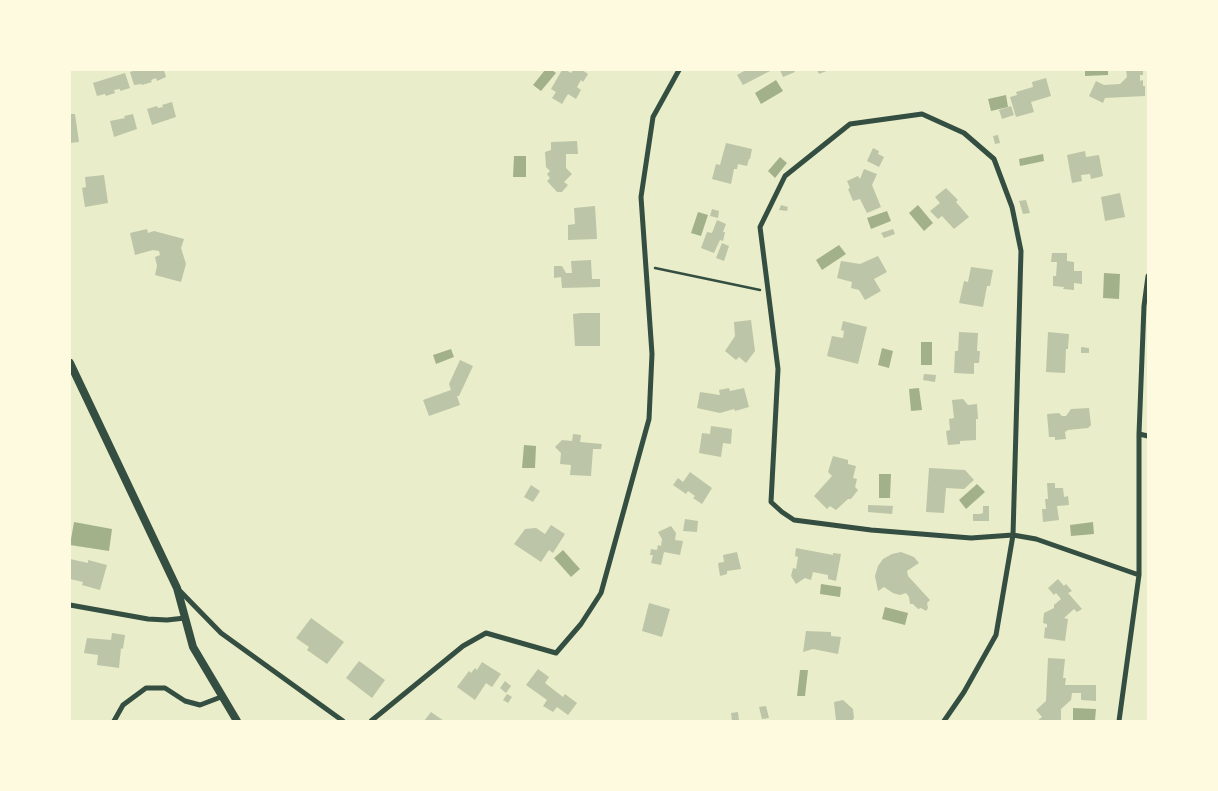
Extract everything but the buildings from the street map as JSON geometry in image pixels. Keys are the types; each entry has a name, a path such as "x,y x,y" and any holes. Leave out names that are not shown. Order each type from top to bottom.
{"street":[{"path":"370,721 463,646 486,633 556,653 581,624 601,593 649,419 652,354 641,197 653,117 679,70"},
{"path":"944,721 964,692 996,635 1013,535 1021,251 1012,207 994,159 964,133 922,114 850,124 785,176 760,227 778,369 771,502 794,520 871,530 971,538 1013,535 1036,538 1139,575"},
{"path":"1119,721 1139,575 1139,434 1144,306 1148,276"},
{"path":"70,363 177,588 193,647 237,721"},
{"path":"1139,434 1148,436"},
{"path":"177,588 221,634 343,721"},
{"path":"70,604 148,619 167,620 184,615"},
{"path":"114,721 123,705 146,688 165,688 186,701 200,705 221,697 225,699"}],"path":[{"path":"646,266 768,291"}],"shaded area":[{"path":"545,70 552,70 556,73 541,91 533,85"},
{"path":"1085,70 1108,70 1108,75 1085,76"},
{"path":"776,80 783,91 761,104 755,93"},
{"path":"1006,95 1008,107 991,111 988,99"},
{"path":"1043,154 1044,161 1020,166 1019,159"},
{"path":"514,156 526,156 526,177 513,177"},
{"path":"780,157 787,163 775,178 768,171"},
{"path":"918,205 933,223 924,231 909,213"},
{"path":"887,211 891,221 871,229 867,218"},
{"path":"698,212 708,215 701,236 691,233"},
{"path":"839,245 846,254 822,270 816,260"},
{"path":"1104,273 1120,274 1119,299 1103,298"},
{"path":"921,342 932,342 932,365 921,365"},
{"path":"882,348 893,351 889,368 878,365"},
{"path":"451,349 454,357 436,364 433,355"},
{"path":"919,388 922,410 911,411 909,389"},
{"path":"524,445 536,446 535,468 522,468"},
{"path":"879,474 891,474 890,498 879,498"},
{"path":"977,484 985,492 966,509 959,500"},
{"path":"74,522 112,529 109,551 70,545"},
{"path":"1093,522 1094,534 1071,536 1070,525"},
{"path":"563,550 580,569 571,577 554,558"},
{"path":"821,584 841,587 840,597 820,594"},
{"path":"885,607 908,613 905,625 882,619"},
{"path":"800,670 808,670 805,696 797,696"},
{"path":"1073,708 1096,709 1095,720 1073,720"}]}
